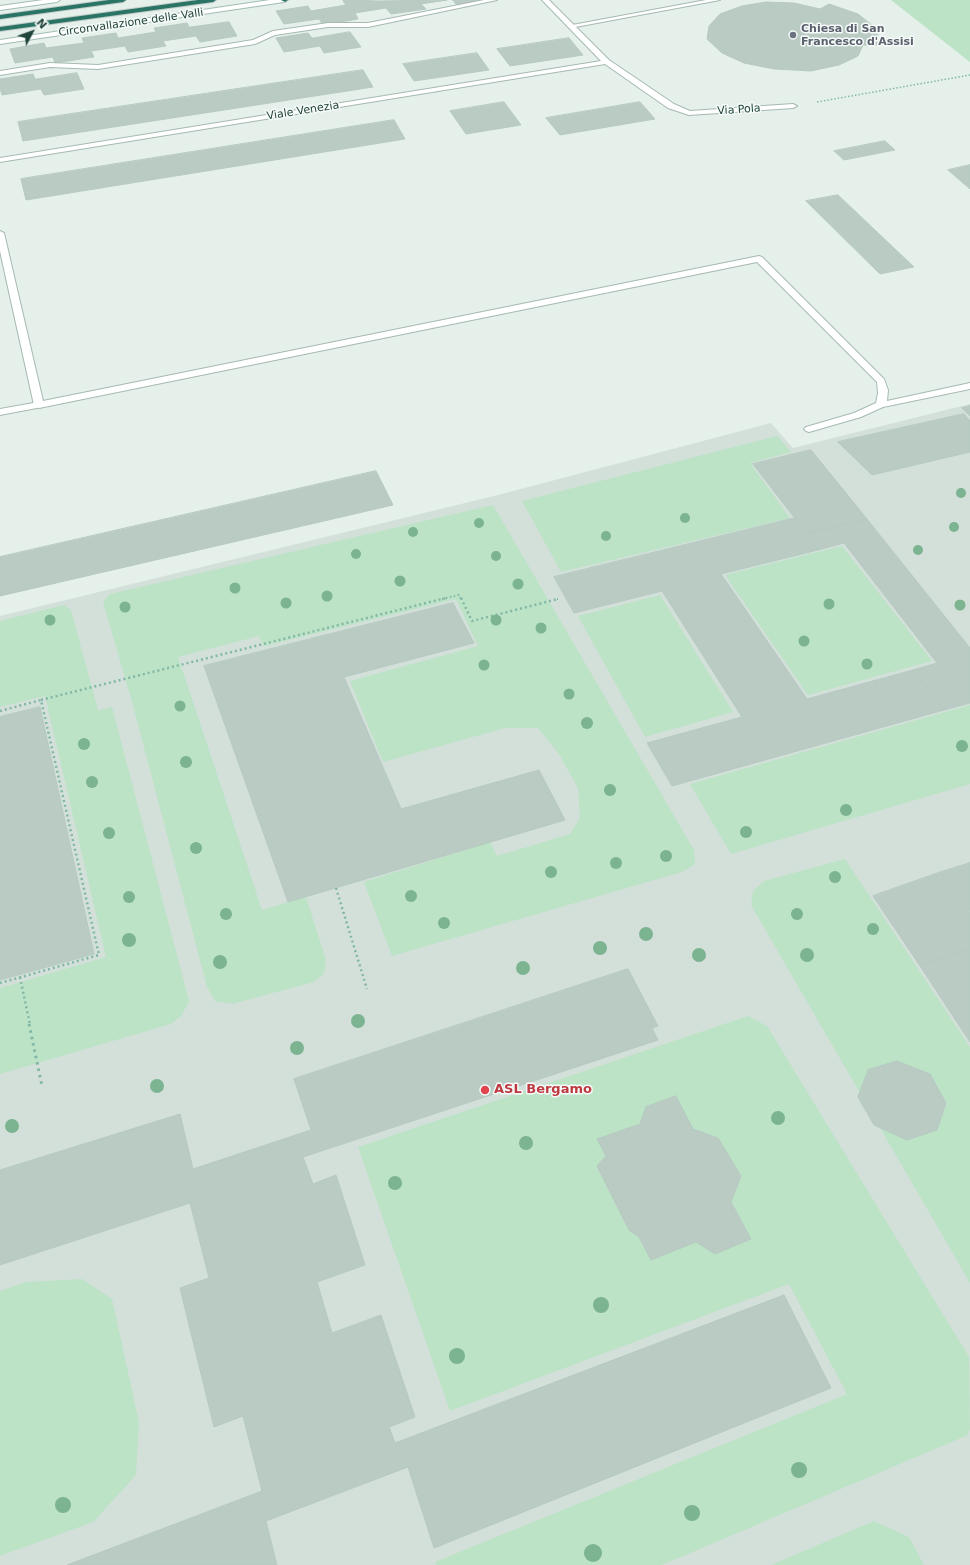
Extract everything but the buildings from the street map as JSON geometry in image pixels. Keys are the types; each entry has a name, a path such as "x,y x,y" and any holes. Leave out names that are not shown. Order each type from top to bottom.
{"highway":[{"path":"0,17 123,0"},
{"path":"0,29 213,0"}],"street":[{"path":"0,8 57,0"},
{"name":"Circonvallazione delle Valli","path":"0,42 285,0"},
{"path":"0,73 50,65 98,67 255,42 273,33 328,25 368,25 494,0"},
{"name":"Via Pola","path":"545,0 606,62 672,106 689,113 793,106"},
{"path":"570,26 717,0"},
{"name":"Viale Venezia","path":"0,160 606,62"},
{"path":"0,234 39,405"},
{"path":"0,412 759,258 881,381 884,394 880,405"},
{"path":"810,429 869,411 880,405 970,386"}],"path":[{"path":"793,106 970,75"},
{"path":"0,710 459,595 472,621 558,599"},
{"path":"0,983 99,955 41,700"},
{"path":"336,888 367,989"},
{"path":"20,977 42,1086"}],"shaded area":[{"name":"ASL Bergamo","path":"970,404 970,1565 0,1565 0,616 498,495 771,423 793,448"}],"green space":[{"path":"891,0 970,0 970,62"},
{"path":"777,436 791,452 750,463 790,518 561,572 522,501"},
{"path":"493,505 694,850 695,864 682,872 392,956 364,882 490,842 497,856 570,834 580,818 578,788 559,754 538,728 505,728 383,762 350,681 478,646 456,599 264,646 259,636 178,657 262,910 306,897 326,960 324,973 314,982 232,1004 215,1001 207,987 132,702 103,602 110,594"},
{"path":"842,546 932,661 808,695 725,575"},
{"path":"660,595 733,712 645,737 578,616"},
{"path":"64,605 71,610 98,710 112,707 189,1001 182,1015 171,1024 0,1074 0,988 106,957 45,696 0,707 0,621"},
{"path":"970,705 970,784 731,854 690,784"},
{"path":"845,859 970,1047 970,1283 751,905 753,891 764,881"},
{"path":"748,1016 767,1026 969,1357 970,1429 968,1435 662,1565 436,1565 435,1562 847,1394 789,1284 450,1411 358,1147"},
{"path":"82,1279 112,1299 139,1422 136,1475 93,1522 0,1556 0,1291 27,1282"},
{"path":"874,1521 909,1537 924,1565 771,1565"}],"place":[{"name":"Chiesa di San Francesco d'Assisi","path":"793,35"},
{"name":"ASL Bergamo","path":"485,1090"}]}
